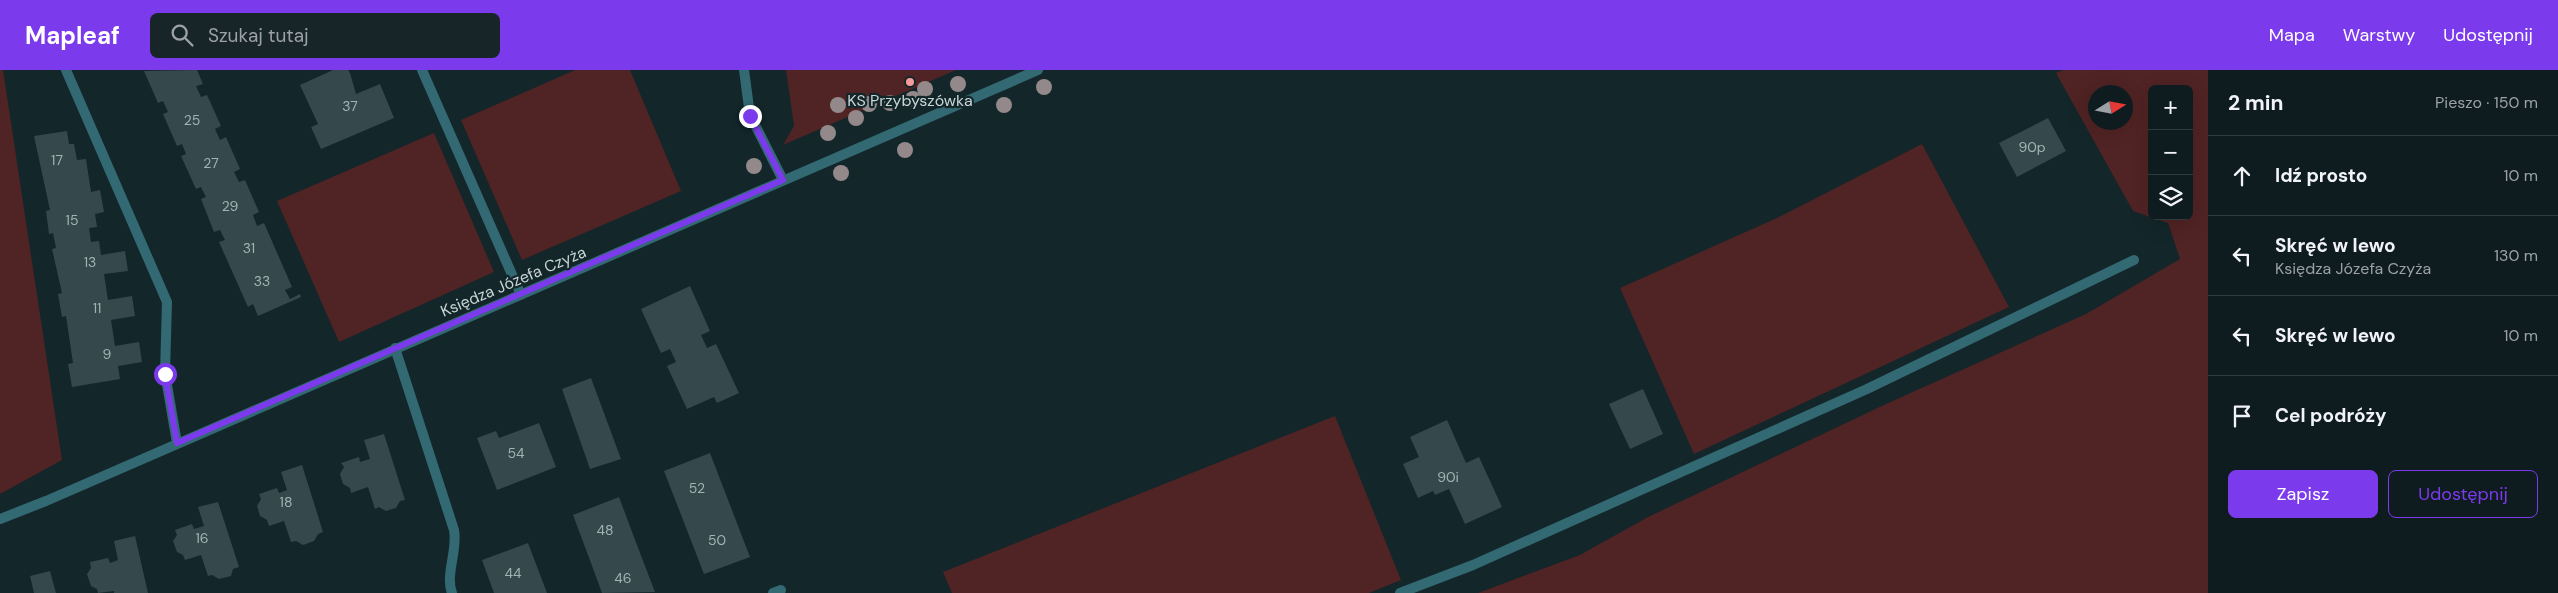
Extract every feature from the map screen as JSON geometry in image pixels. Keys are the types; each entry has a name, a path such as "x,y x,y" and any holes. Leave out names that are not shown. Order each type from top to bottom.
{"street":[{"path":"66,70 167,302 165,374 177,443"},
{"path":"422,70 521,295"},
{"path":"744,70 750,116 783,180"},
{"name":"Księdza Józefa Czyża","path":"0,519 46,501 1038,70"},
{"path":"1400,593 1473,566 1858,393 2134,260"},
{"path":"395,348 454,530 455,544 450,582 452,593"}],"shaded area":[{"path":"0,70 3,70 62,460 0,494"},
{"path":"575,70 630,70 681,191 522,260 461,120"},
{"path":"786,70 956,70 783,145 794,126"},
{"path":"2063,70 2208,70 2208,593 1478,593 1580,555 1648,517 1886,404 2086,314 2180,259 2168,223 2159,220 2193,220 2193,85 2148,85 2148,216 2133,211 2056,73"},
{"path":"434,133 494,272 339,342 277,201"},
{"path":"1922,144 2009,307 1694,454 1620,288 1777,218"},
{"path":"1335,416 1401,580 1369,593 952,593 943,572"}],"building":[{"path":"197,70 203,84 196,86 201,97 207,95 221,126 215,129 220,140 226,137 240,169 234,172 239,182 245,180 259,212 253,215 257,226 264,223 292,287 285,290 290,299 300,294 301,297 258,316 253,304 248,307 219,242 225,240 220,230 214,232 201,199 206,197 201,187 196,189 181,156 186,154 182,144 177,146 163,114 168,112 163,101 158,103 144,71"},
{"path":"333,70 348,70 356,94 380,84 394,118 321,149 311,127 318,124 300,85"},
{"path":"2048,118 2066,151 2017,177 1999,143"},
{"path":"67,131 69,144 74,144 77,160 86,159 91,192 100,190 104,212 95,214 97,227 89,228 91,242 99,241 101,255 125,251 128,271 104,274 108,300 132,296 135,316 111,320 115,346 139,342 142,362 118,366 120,379 72,387 68,364 73,363 66,316 62,317 58,294 62,293 52,249 56,248 53,233 49,234 46,211 50,210 34,136"},
{"path":"690,286 710,331 701,335 707,348 716,344 739,393 717,403 714,397 687,409 667,366 676,362 670,349 661,353 641,309"},
{"path":"591,378 621,459 590,469 562,389"},
{"path":"1643,389 1663,434 1630,449 1609,404"},
{"path":"1447,420 1466,463 1479,457 1502,507 1465,524 1449,489 1435,495 1433,491 1418,498 1403,464 1419,457 1410,437"},
{"path":"539,423 556,467 497,490 477,438 496,431 499,438"},
{"path":"384,434 405,500 400,501 396,508 386,511 379,507 375,509 368,487 351,493 350,488 343,484 340,474 344,467 341,463 359,457 360,462 370,459 364,440"},
{"path":"710,453 750,557 704,574 664,471"},
{"path":"302,465 323,532 318,534 314,541 303,545 296,541 291,542 284,521 269,526 267,520 260,516 257,506 261,499 259,494 277,488 279,493 287,490 281,472"},
{"path":"619,497 655,592 602,593 573,515"},
{"path":"218,502 239,567 233,569 231,576 219,579 212,575 208,576 201,555 185,560 183,555 177,552 173,541 177,535 175,530 192,524 194,529 204,526 198,507"},
{"path":"135,536 148,593 114,593 114,591 98,593 97,589 91,586 87,574 91,568 90,562 108,558 110,563 118,560 114,541"},
{"path":"528,543 547,593 494,593 482,560"},
{"path":"50,571 56,593 34,593 30,576"}],"place":[{"name":"KS Przybyszówka","path":"910,82"}],"route":[{"path":"165,374 177,443 783,180 750,116"}]}
